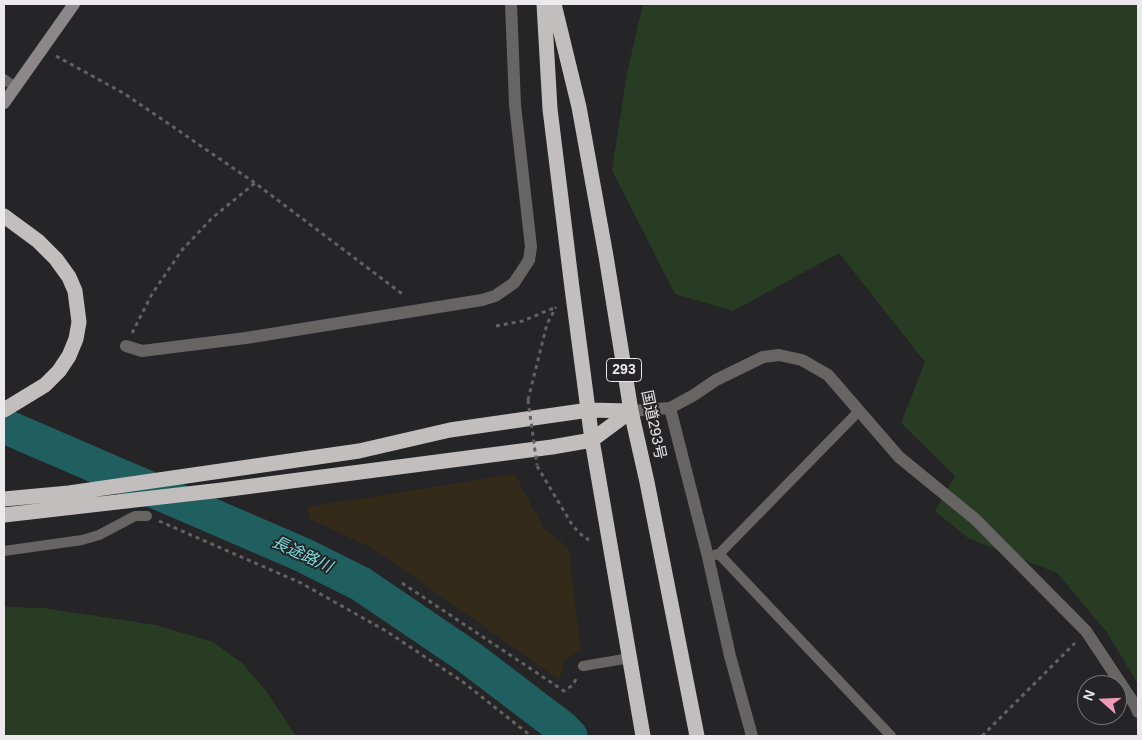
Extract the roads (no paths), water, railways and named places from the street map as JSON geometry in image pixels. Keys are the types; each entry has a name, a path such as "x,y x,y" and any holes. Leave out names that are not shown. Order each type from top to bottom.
{"highway":[{"name":"293","path":"544,4 550,110 592,440 643,736"},
{"name":"国道293号","path":"554,4 579,107 631,411 647,482 697,736"},
{"path":"4,216 38,241 56,259 69,276 75,291 79,322 76,339 69,356 59,371 45,385 4,410"},
{"path":"4,499 69,493 208,473 359,450 450,430 589,410 631,411"},
{"path":"4,515 222,490 592,440 631,411"}],"street":[{"path":"4,103 74,4"},
{"path":"126,346 142,351 162,350 482,300 495,296 514,283 529,260 531,247 515,105 511,4"},
{"path":"631,411 670,408 716,380 763,357 779,355 802,360 828,375 898,457 975,519 1086,631 1138,712"},
{"path":"670,408 714,555 730,656 752,736"}],"lane":[{"path":"4,79 15,87"},
{"path":"859,411 714,555 891,736"},
{"path":"4,550 82,540 99,535 135,516 147,516"},
{"path":"583,666 630,658"}],"waterway":[{"name":"長途路川","path":"4,426 303,555 361,584 470,658 570,736"}]}
